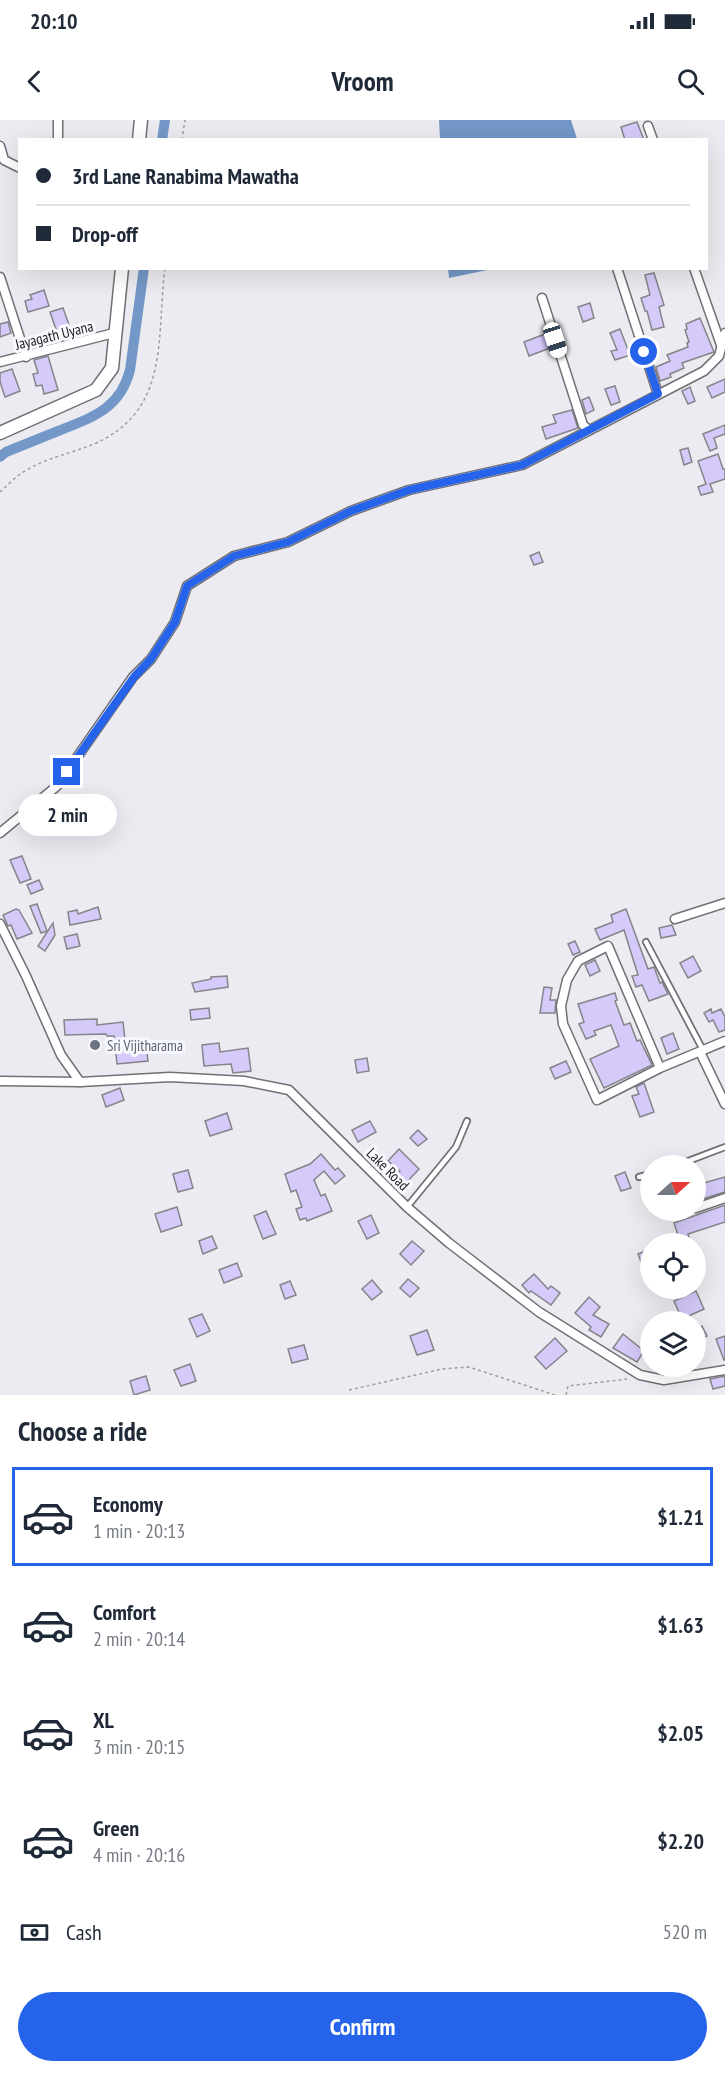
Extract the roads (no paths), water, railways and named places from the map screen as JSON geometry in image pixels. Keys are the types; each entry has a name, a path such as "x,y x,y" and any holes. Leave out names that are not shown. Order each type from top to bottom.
{"main road":[{"path":"139,138 141,120"},
{"path":"0,433 96,390 112,369 122,270"}],"street":[{"path":"58,120 58,138"},
{"path":"648,126 652,138"},
{"path":"0,146 4,160 18,167"},
{"path":"618,270 658,394"},
{"path":"695,270 723,347"},
{"path":"0,277 26,357"},
{"path":"542,298 583,425 589,430"},
{"name":"Jayagath Uyana","path":"0,362 114,333"},
{"path":"0,833 57,786 134,677 151,659 175,622 187,586 234,556 288,542 351,511 409,490 522,465 711,365 723,347 725,333"},
{"path":"675,919 725,903"},
{"path":"0,924 27,976 61,1055 80,1082"},
{"path":"660,1068 608,946 578,961 567,980 561,1006 563,1024 597,1100 660,1068 725,1041"},
{"path":"702,1051 725,1104"},
{"name":"Lake Road","path":"0,1081 80,1082 170,1077 244,1081 289,1090 407,1207 449,1243 539,1312 640,1375 664,1380 725,1370"},
{"path":"706,1205 725,1198"}],"lane":[{"path":"646,942 702,1051"},
{"path":"407,1207 459,1143 467,1121"},
{"path":"704,1155 725,1147"}],"water":[{"path":"439,120 571,120 577,138 440,138"},
{"path":"448,270 487,270 449,278"}],"waterway":[{"path":"162,138 165,120"},
{"path":"0,457 6,452 94,416 112,403 119,394 130,370 144,270"}],"place":[{"name":"Sri Vijitharama","path":"95,1045"}]}
